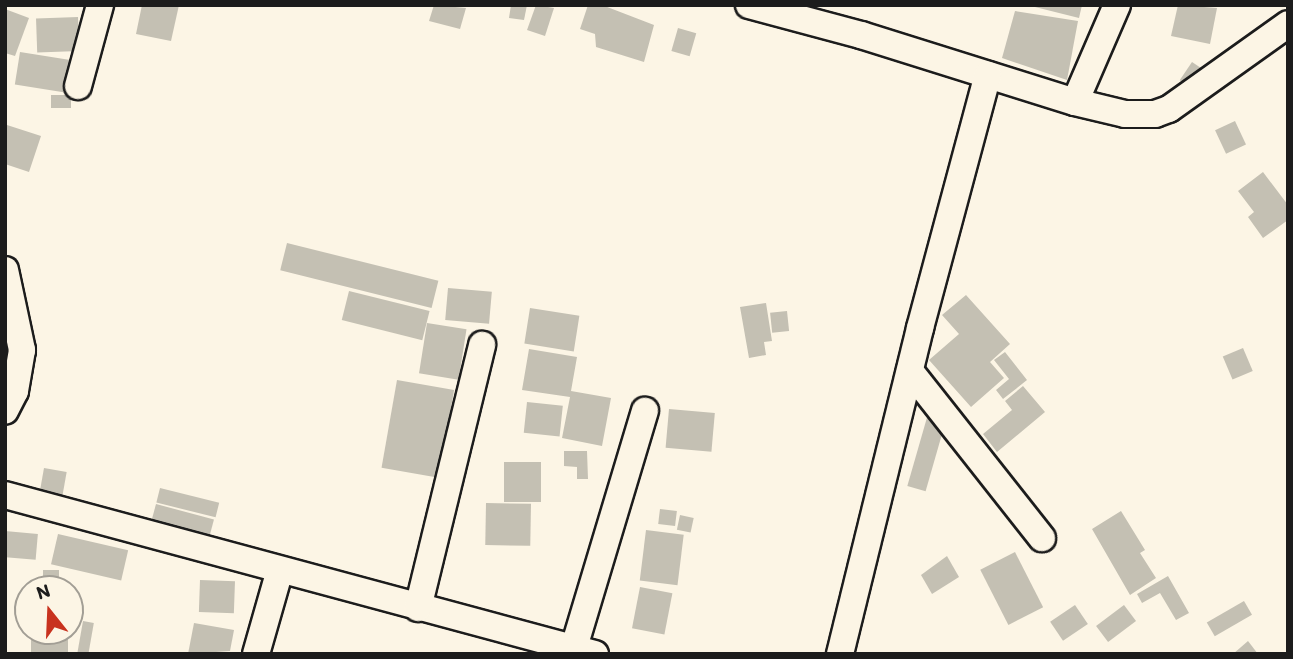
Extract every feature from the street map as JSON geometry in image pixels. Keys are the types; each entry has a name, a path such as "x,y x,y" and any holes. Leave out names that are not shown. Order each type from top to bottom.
{"street":[{"path":"78,86 100,5"},
{"path":"749,5 861,35 1075,102 1125,114 1155,114 1169,109 1288,24"},
{"path":"1075,102 1117,5"},
{"path":"840,654 910,371 988,75"},
{"path":"5,270 22,350 15,391 5,411"},
{"path":"418,608 482,345"},
{"path":"910,371 1042,538"},
{"path":"5,495 580,652 645,411"},
{"path":"256,654 279,570"}],"building":[{"path":"142,5 179,5 171,41 136,34"},
{"path":"434,5 466,8 460,29 429,21"},
{"path":"511,5 527,5 524,20 509,18"},
{"path":"536,5 554,8 545,36 527,30"},
{"path":"588,5 602,5 654,25 644,62 596,47 595,34 580,29"},
{"path":"1027,5 1082,5 1079,18"},
{"path":"1178,5 1217,8 1210,44 1171,36"},
{"path":"5,9 29,18 15,56 5,53"},
{"path":"1015,11 1078,21 1067,80 1002,58"},
{"path":"78,17 79,51 37,52 36,18"},
{"path":"678,28 696,33 690,56 671,51"},
{"path":"20,52 73,60 68,93 15,85"},
{"path":"1192,62 1204,70 1191,88 1180,80"},
{"path":"51,95 71,95 71,108 51,108"},
{"path":"1235,121 1246,145 1226,154 1215,130"},
{"path":"7,125 41,136 29,172 5,164"},
{"path":"1263,172 1288,205 1288,220 1263,238 1248,217 1254,212 1238,191"},
{"path":"287,243 438,281 432,308 280,270"},
{"path":"448,288 492,292 489,324 445,320"},
{"path":"349,291 430,311 422,340 342,320"},
{"path":"966,295 1010,344 990,362 1004,378 971,407 929,360 959,334 942,315"},
{"path":"766,303 772,341 764,342 766,355 749,358 740,307"},
{"path":"530,308 579,316 574,351 524,344"},
{"path":"787,311 789,331 772,333 770,313"},
{"path":"427,323 467,329 459,380 419,373"},
{"path":"1243,348 1253,371 1233,380 1223,357"},
{"path":"529,349 577,357 571,391 611,398 602,446 562,438 570,397 522,390"},
{"path":"1005,352 1027,380 1003,399 996,390 1009,379 994,360"},
{"path":"397,380 454,390 439,478 382,468"},
{"path":"1023,386 1045,412 997,452 983,434 1012,410 1005,401"},
{"path":"527,402 563,406 560,437 524,433"},
{"path":"669,409 715,413 711,452 666,448"},
{"path":"928,414 946,419 926,491 907,486"},
{"path":"564,451 587,451 588,479 577,479 577,467 564,466"},
{"path":"504,462 541,462 541,502 504,502"},
{"path":"44,468 67,472 62,500 39,496"},
{"path":"160,488 219,503 216,517 156,503"},
{"path":"486,503 531,504 530,546 485,545"},
{"path":"156,504 214,520 209,538 151,522"},
{"path":"660,509 677,511 675,526 658,524"},
{"path":"1121,511 1145,550 1140,553 1156,578 1130,595 1092,529"},
{"path":"680,515 694,518 691,533 677,530"},
{"path":"646,530 684,535 678,585 640,581"},
{"path":"5,531 38,534 36,560 5,557"},
{"path":"58,534 128,550 121,580 51,564"},
{"path":"1015,552 1043,607 1008,625 980,570"},
{"path":"947,556 959,577 932,594 921,575"},
{"path":"43,570 59,570 59,575 43,575"},
{"path":"1168,576 1189,613 1176,620 1160,593 1142,603 1137,594"},
{"path":"200,580 235,581 234,613 199,612"},
{"path":"640,587 672,593 664,635 632,628"},
{"path":"1244,601 1252,615 1215,636 1207,622"},
{"path":"1075,605 1088,624 1063,641 1050,622"},
{"path":"1124,605 1136,621 1108,642 1096,626"},
{"path":"84,621 94,623 88,654 77,654 79,645 84,645"},
{"path":"194,623 234,630 230,651 188,654"},
{"path":"1248,641 1258,654 1233,654"},
{"path":"31,645 68,645 68,654 31,654"}]}
